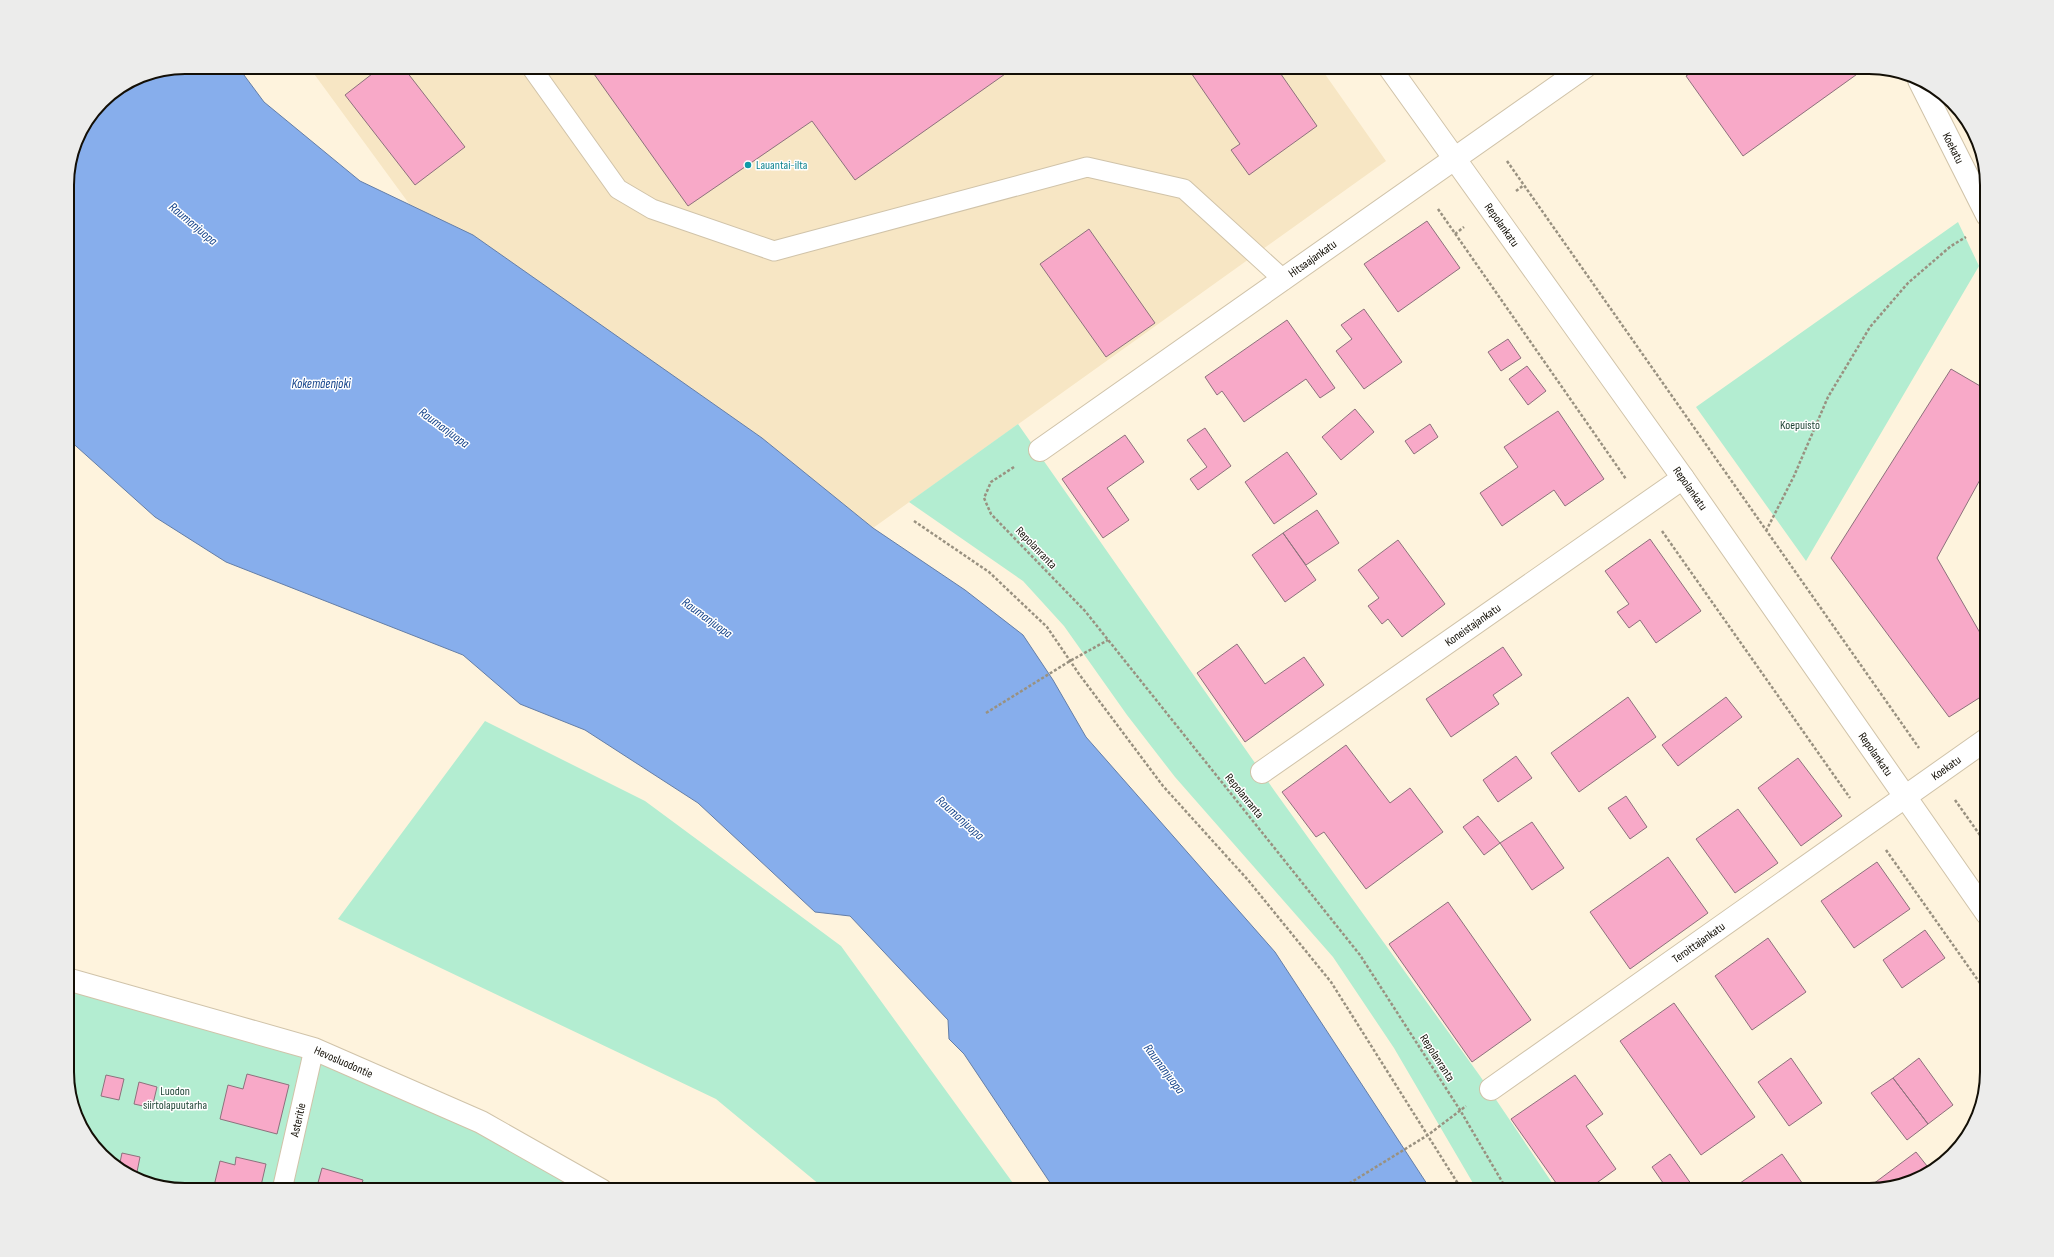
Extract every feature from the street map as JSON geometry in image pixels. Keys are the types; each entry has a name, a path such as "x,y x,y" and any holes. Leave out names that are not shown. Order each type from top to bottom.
{"street":[{"name":"Repolankatu","path":"1394,74 1683,478 1980,904"},
{"name":"Hitsaajankatu","path":"1040,450 1575,74"},
{"name":"Koekatu","path":"1923,88 1980,201"},
{"name":"Koneistajankatu","path":"1262,772 1683,478"},
{"name":"Koekatu","path":"1905,796 1980,744"},
{"name":"Teroittajankatu","path":"1491,1089 1905,796"},
{"name":"Hevosluodontie","path":"74,981 314,1049 481,1122 589,1183"}],"lane":[{"path":"536,74 618,189 652,209 774,251 1087,167 1184,189 1284,280"},
{"name":"Asteritie","path":"284,1183 314,1049"}],"path":[{"path":"1489,136 1980,835"},
{"path":"1420,184 1980,983"},
{"path":"1766,531 1794,476 1828,397 1870,327 1908,283 1951,246 1969,234"},
{"name":"Repolanranta","path":"1040,450 991,482 984,498 991,514 1085,611 1360,955 1460,1110 1502,1183"},
{"path":"914,521 989,572 1047,627 1070,661 1163,786 1248,880 1331,982 1458,1183"},
{"path":"986,713 1070,661 1108,640"},
{"path":"1350,1183 1428,1135 1460,1110"}],"shaded area":[{"path":"314,74 1325,74 1386,161 873,528 762,438 473,235 410,205"}],"green space":[{"name":"Koepuisto","path":"1958,222 1979,266 1806,561 1696,407"},
{"path":"1018,424 1276,793 1480,1076 1552,1183 1473,1183 1394,1048 1333,957 1175,777 1127,715 1064,626 1023,581 909,502"},
{"path":"485,721 645,801 841,946 1013,1183 818,1183 716,1099 338,919"},
{"name":"Luodon siirtolapuutarha","path":"74,981 314,1049 587,1183 185,1183 170,1182 142,1175 117,1160 106,1151 89,1128 82,1115 76,1094 74,1079"}],"water":[{"name":"Kokemäenjoki","path":"178,74 243,74 264,102 360,181 473,235 762,438 873,528 965,590 1023,635 1053,680 1086,737 1275,952 1426,1183 1050,1183 964,1054 949,1039 948,1020 850,916 815,912 698,803 585,730 520,704 463,655 226,562 155,517 74,444 74,178 76,163 82,142 97,117 112,102 136,85 163,76"}],"building":[{"path":"372,74 408,74 465,147 415,185 345,95"},
{"path":"594,74 1005,74 855,180 812,121 688,206"},
{"path":"1192,74 1281,74 1317,126 1249,175 1231,150 1240,144"},
{"path":"1689,74 1857,74 1743,156 1686,76"},
{"path":"1427,221 1460,268 1398,312 1364,264"},
{"path":"1089,229 1155,323 1106,357 1040,264"},
{"path":"1364,309 1402,362 1364,389 1336,351 1352,339 1341,325"},
{"path":"1287,320 1335,388 1320,398 1306,379 1244,422 1222,391 1217,395 1205,377"},
{"path":"1508,339 1521,358 1501,371 1488,352"},
{"path":"1527,366 1546,391 1528,405 1509,379"},
{"path":"1951,369 1980,386 1980,480 1937,558 1980,633 1980,697 1949,717 1831,558"},
{"path":"1355,409 1374,432 1341,460 1322,437"},
{"path":"1558,411 1604,479 1565,506 1554,490 1502,526 1480,493 1518,467 1504,447"},
{"path":"1430,424 1438,437 1414,454 1405,441"},
{"path":"1205,428 1231,466 1198,490 1190,479 1207,467 1187,440"},
{"path":"1125,435 1144,462 1107,488 1129,520 1103,538 1062,479"},
{"path":"1287,452 1317,494 1274,524 1245,482"},
{"path":"1317,510 1339,543 1306,565 1283,533"},
{"path":"1283,533 1316,580 1285,602 1252,555"},
{"path":"1650,539 1701,611 1656,643 1640,620 1629,628 1617,612 1629,604 1605,571"},
{"path":"1398,540 1445,604 1402,637 1388,619 1382,624 1368,606 1379,598 1358,570"},
{"path":"1237,644 1265,684 1304,657 1324,685 1245,742 1197,673"},
{"path":"1503,647 1522,675 1493,695 1499,704 1451,737 1426,699"},
{"path":"1628,697 1656,737 1579,792 1551,753"},
{"path":"1726,697 1742,717 1678,766 1662,745"},
{"path":"1346,745 1390,803 1410,788 1443,832 1366,889 1324,832 1316,837 1282,792"},
{"path":"1516,756 1532,778 1498,802 1483,780"},
{"path":"1798,758 1842,816 1801,846 1758,788"},
{"path":"1626,796 1647,827 1630,839 1608,808"},
{"path":"1738,809 1778,863 1735,893 1696,839"},
{"path":"1478,816 1500,843 1484,855 1463,827"},
{"path":"1532,822 1564,868 1532,890 1500,843"},
{"path":"1668,857 1708,913 1630,969 1590,912"},
{"path":"1877,862 1910,909 1854,948 1821,901"},
{"path":"1448,902 1531,1020 1472,1062 1389,944"},
{"path":"1925,930 1945,958 1902,988 1883,960"},
{"path":"1768,938 1806,992 1752,1030 1715,976"},
{"path":"1674,1003 1755,1117 1701,1155 1620,1041"},
{"path":"1791,1058 1822,1103 1789,1126 1758,1082"},
{"path":"1919,1058 1953,1105 1928,1124 1893,1078"},
{"path":"247,1074 289,1085 277,1134 220,1119 228,1085 243,1089"},
{"path":"106,1075 124,1079 119,1100 101,1096"},
{"path":"1575,1075 1603,1114 1586,1126 1616,1169 1597,1183 1556,1183 1511,1119"},
{"path":"1893,1078 1928,1124 1907,1140 1871,1093"},
{"path":"139,1082 157,1087 152,1108 134,1104"},
{"path":"1916,1152 1927,1166 1912,1175 1884,1182 1875,1183"},
{"path":"122,1153 140,1157 137,1172 120,1162"},
{"path":"1670,1154 1690,1183 1663,1183 1652,1167"},
{"path":"1782,1154 1802,1183 1740,1183"},
{"path":"236,1157 266,1164 262,1183 215,1183 220,1161 235,1165"},
{"path":"322,1168 363,1180 362,1183 318,1183"}],"place":[{"name":"Lauantai-ilta","path":"748,165"}],"water label":[{"name":"Raumanjuopa","path":"193,224"},
{"name":"Raumanjuopa","path":"444,428"},
{"name":"Raumanjuopa","path":"707,618"},
{"name":"Raumanjuopa","path":"960,818"},
{"name":"Raumanjuopa","path":"1164,1069"}]}
